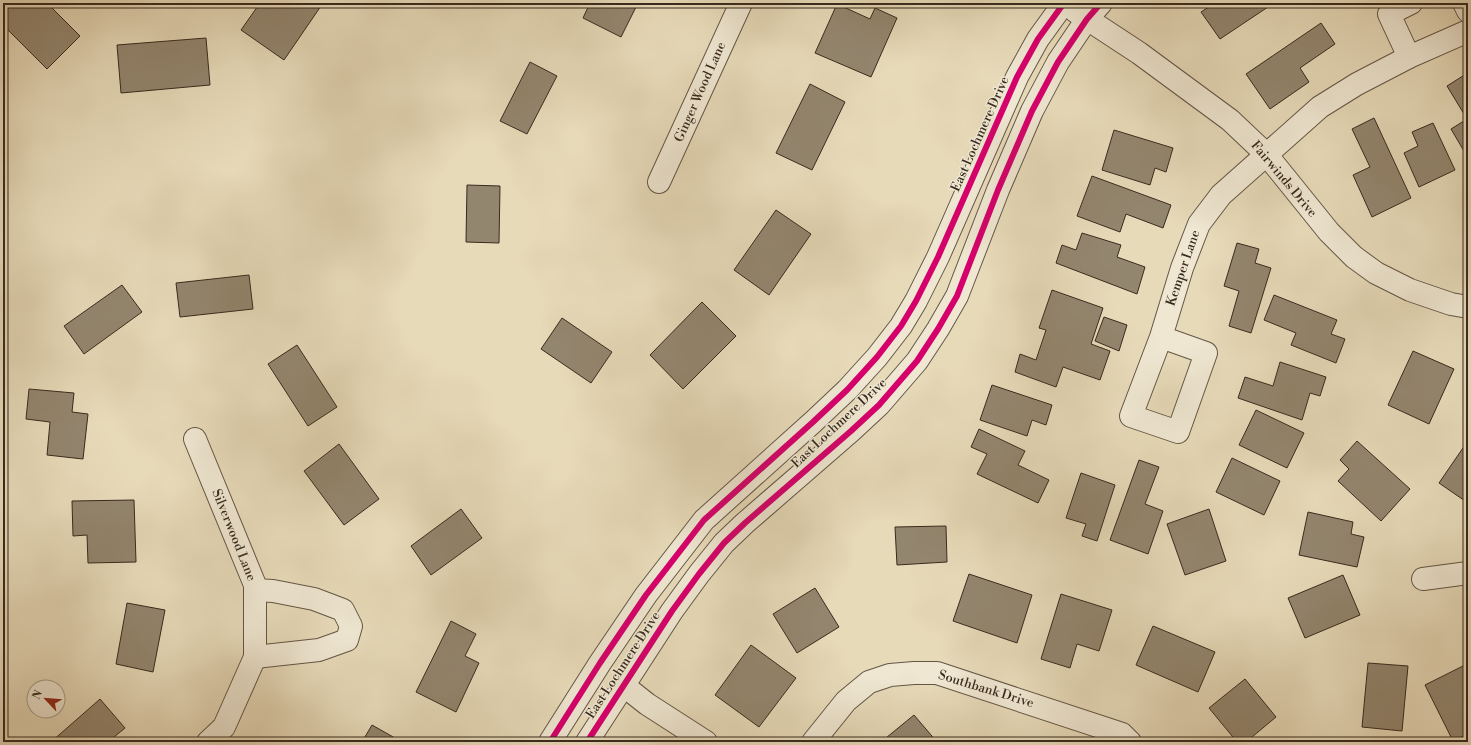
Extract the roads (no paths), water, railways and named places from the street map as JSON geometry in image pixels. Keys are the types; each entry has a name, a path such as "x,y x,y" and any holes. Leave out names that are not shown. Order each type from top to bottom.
{"street":[{"name":"Ginger Wood Lane","path":"660,182 741,3"},
{"name":"Fairwinds Drive","path":"1063,3 1094,11 1139,53 1230,120 1266,154 1329,232 1354,257 1376,273 1410,290 1451,304 1468,307"},
{"name":"East Lochmere Drive","path":"550,742 600,663 646,595 704,520 814,422 847,390 877,357 901,326 916,301 938,257 1017,77 1038,39 1063,3"},
{"path":"1409,57 1389,14 1411,3"},
{"path":"1464,3 1468,11"},
{"name":"East Lochmere Drive","path":"587,742 672,611 724,543 851,431 879,404 917,361 957,296 1032,111 1058,62 1094,11"},
{"name":"Kemper Lane","path":"1161,337 1182,268 1199,224 1221,195 1320,108 1357,84 1409,57 1468,31"},
{"name":"Silverwood Lane","path":"195,439 255,585 256,657 224,727 208,742"},
{"path":"1423,579 1468,573"},
{"path":"255,590 273,591 314,599 343,610 351,626 347,640 319,650 256,657"},
{"name":"Southbank Drive","path":"813,742 846,701 869,682 890,675 937,673 1122,734 1130,742"},
{"path":"623,685 647,704 698,736"}]}
